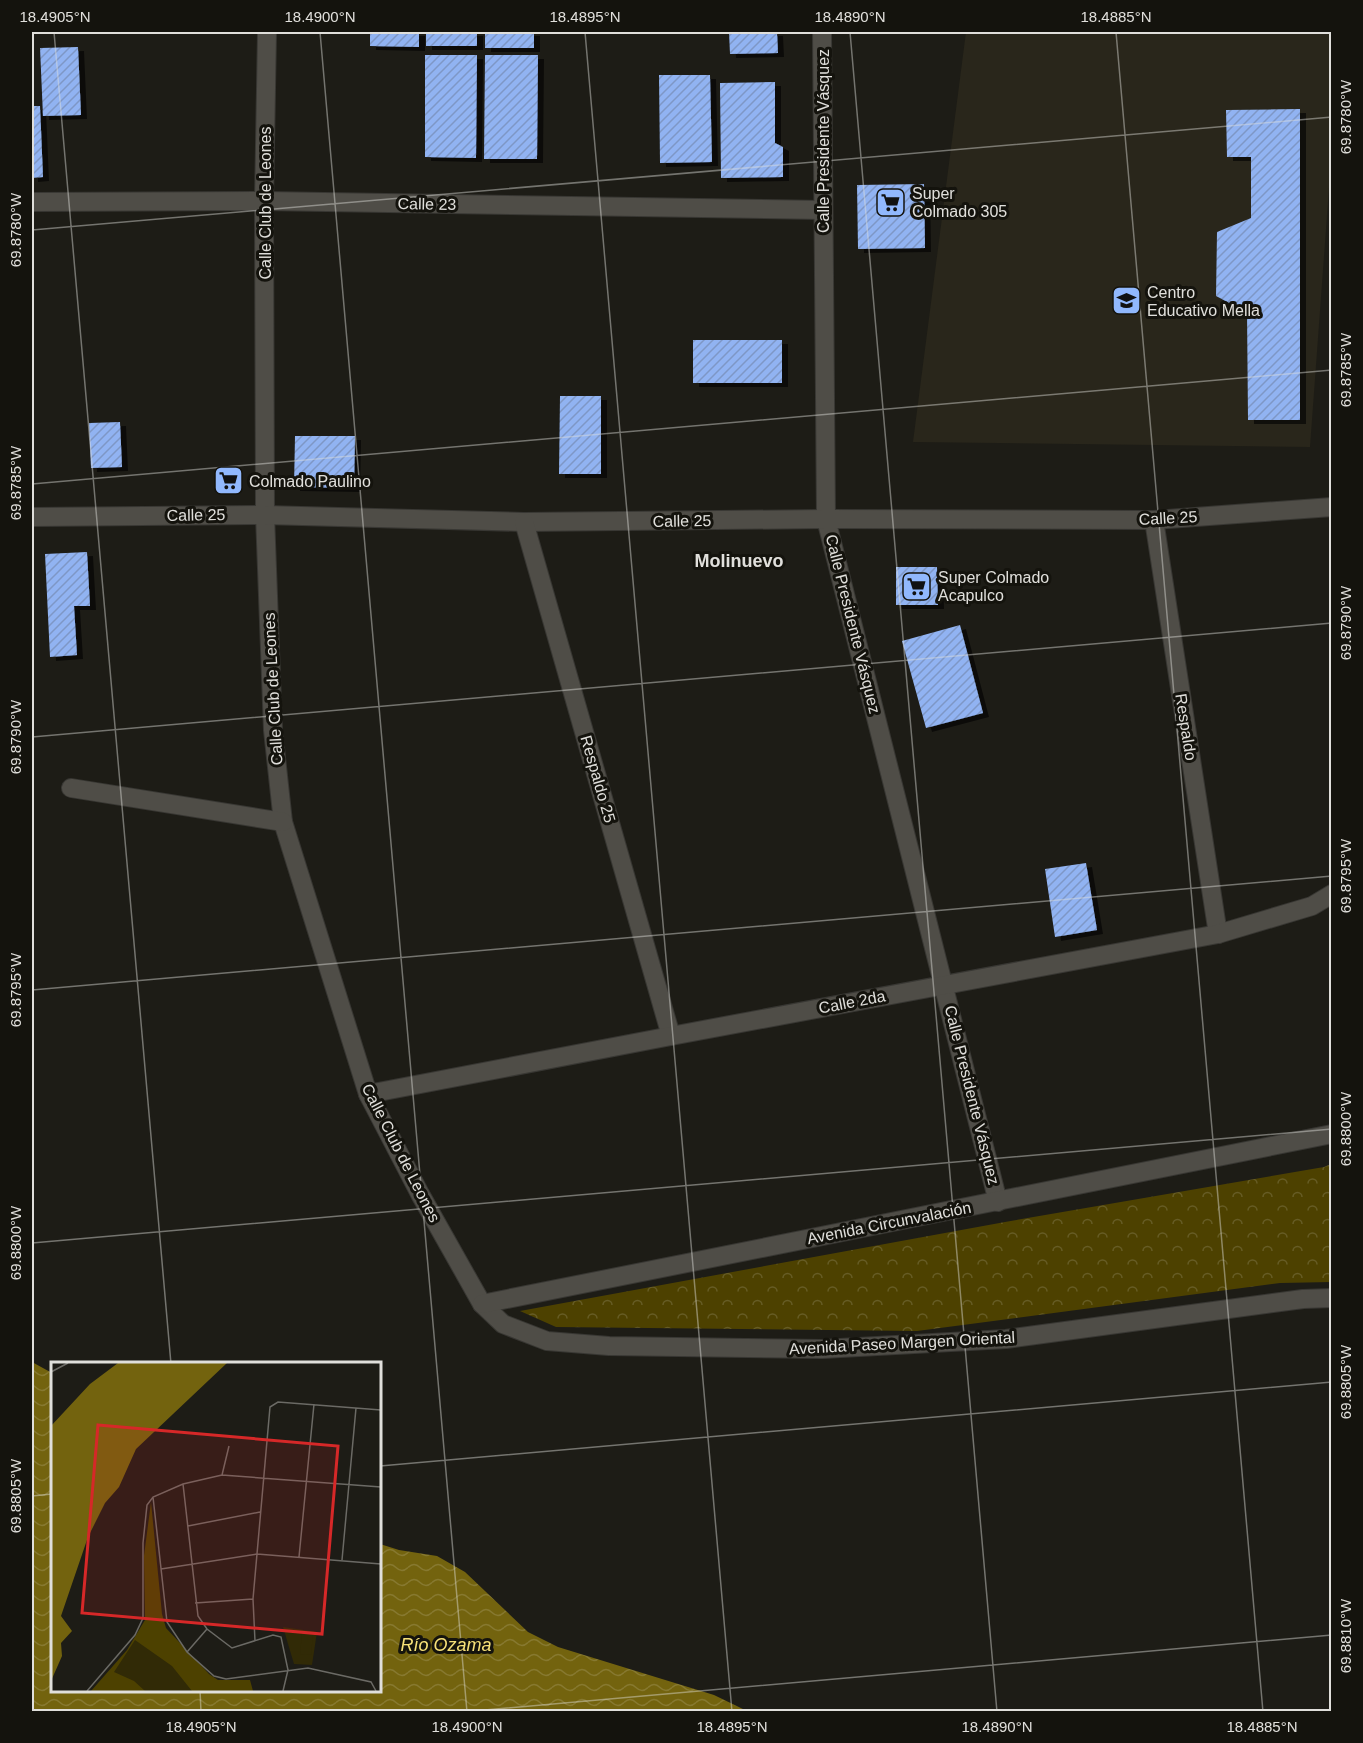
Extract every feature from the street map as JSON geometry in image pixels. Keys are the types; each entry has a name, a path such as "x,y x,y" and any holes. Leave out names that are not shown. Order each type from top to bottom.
{"street":[{"name":"Calle Club de Leones","path":"267,32 264,201 265,515 273,730 283,822 368,1094 420,1194 482,1304"},
{"name":"Calle Presidente Vásquez","path":"822,32 826,519 998,1202"},
{"name":"Calle 23","path":"32,202 264,201 823,210"},
{"name":"Calle 25","path":"32,517 265,515 524,522 826,519 1154,520 1332,507"},
{"name":"Respaldo","path":"1154,520 1218,934"},
{"name":"Respaldo 25","path":"524,522 671,1036"},
{"path":"71,788 283,822"},
{"name":"Calle 2da","path":"368,1094 1218,934 1312,906 1332,894"},
{"name":"Avenida Circunvalación","path":"482,1304 1332,1134"},
{"name":"Avenida Paseo Margen Oriental","path":"482,1304 503,1324 547,1341 609,1346 822,1349 1006,1339 1303,1299 1332,1298"}],"shaded area":[{"name":"Centro Educativo Mella","path":"966,32 1331,32 1331,161 1310,447 913,442"}],"green space":[{"path":"1331,1164 1331,1282 1280,1283 917,1331 556,1327 520,1311 1005,1222 1324,1167"}],"water":[{"name":"Río Ozama","path":"32,1362 51,1372 51,1692 381,1692 381,1544 399,1550 437,1556 465,1572 528,1632 558,1647 714,1695 747,1711 32,1711"}],"building":[{"path":"370,32 419,32 419,47 370,46"},
{"path":"426,32 477,32 477,46 426,46"},
{"path":"485,32 534,32 534,48 485,48"},
{"path":"729,32 777,32 778,53 730,54"},
{"path":"78,47 81,115 43,116 40,48"},
{"path":"425,55 477,55 476,158 425,157"},
{"path":"485,55 538,55 537,159 484,159"},
{"path":"659,75 710,75 712,162 660,163"},
{"path":"775,82 775,143 783,147 783,177 721,178 720,83"},
{"path":"32,106 40,106 43,177 32,178"},
{"name":"Centro Educativo Mella","path":"1300,109 1300,420 1248,420 1247,312 1216,296 1217,232 1251,218 1251,157 1227,157 1226,110"},
{"path":"924,184 925,248 858,249 857,185"},
{"path":"693,340 782,340 782,383 693,383"},
{"path":"560,396 601,396 601,474 559,474"},
{"path":"120,422 122,467 91,468 89,423"},
{"path":"295,436 355,436 354,488 294,487"},
{"path":"87,552 90,606 74,606 77,655 50,657 45,554"},
{"name":"Super Colmado Acapulco","path":"896,567 937,567 938,605 896,605"},
{"path":"960,625 983,713 926,728 902,641"},
{"path":"1086,863 1097,930 1055,937 1045,869"}],"place":[{"name":"Super Colmado 305","path":"891,202"},
{"name":"Centro Educativo Mella","path":"1126,301"},
{"name":"Colmado Paulino","path":"228,481"},
{"name":"Super Colmado Acapulco","path":"917,586"}],"district":[{"name":"Molinuevo","path":"739,561"}]}
